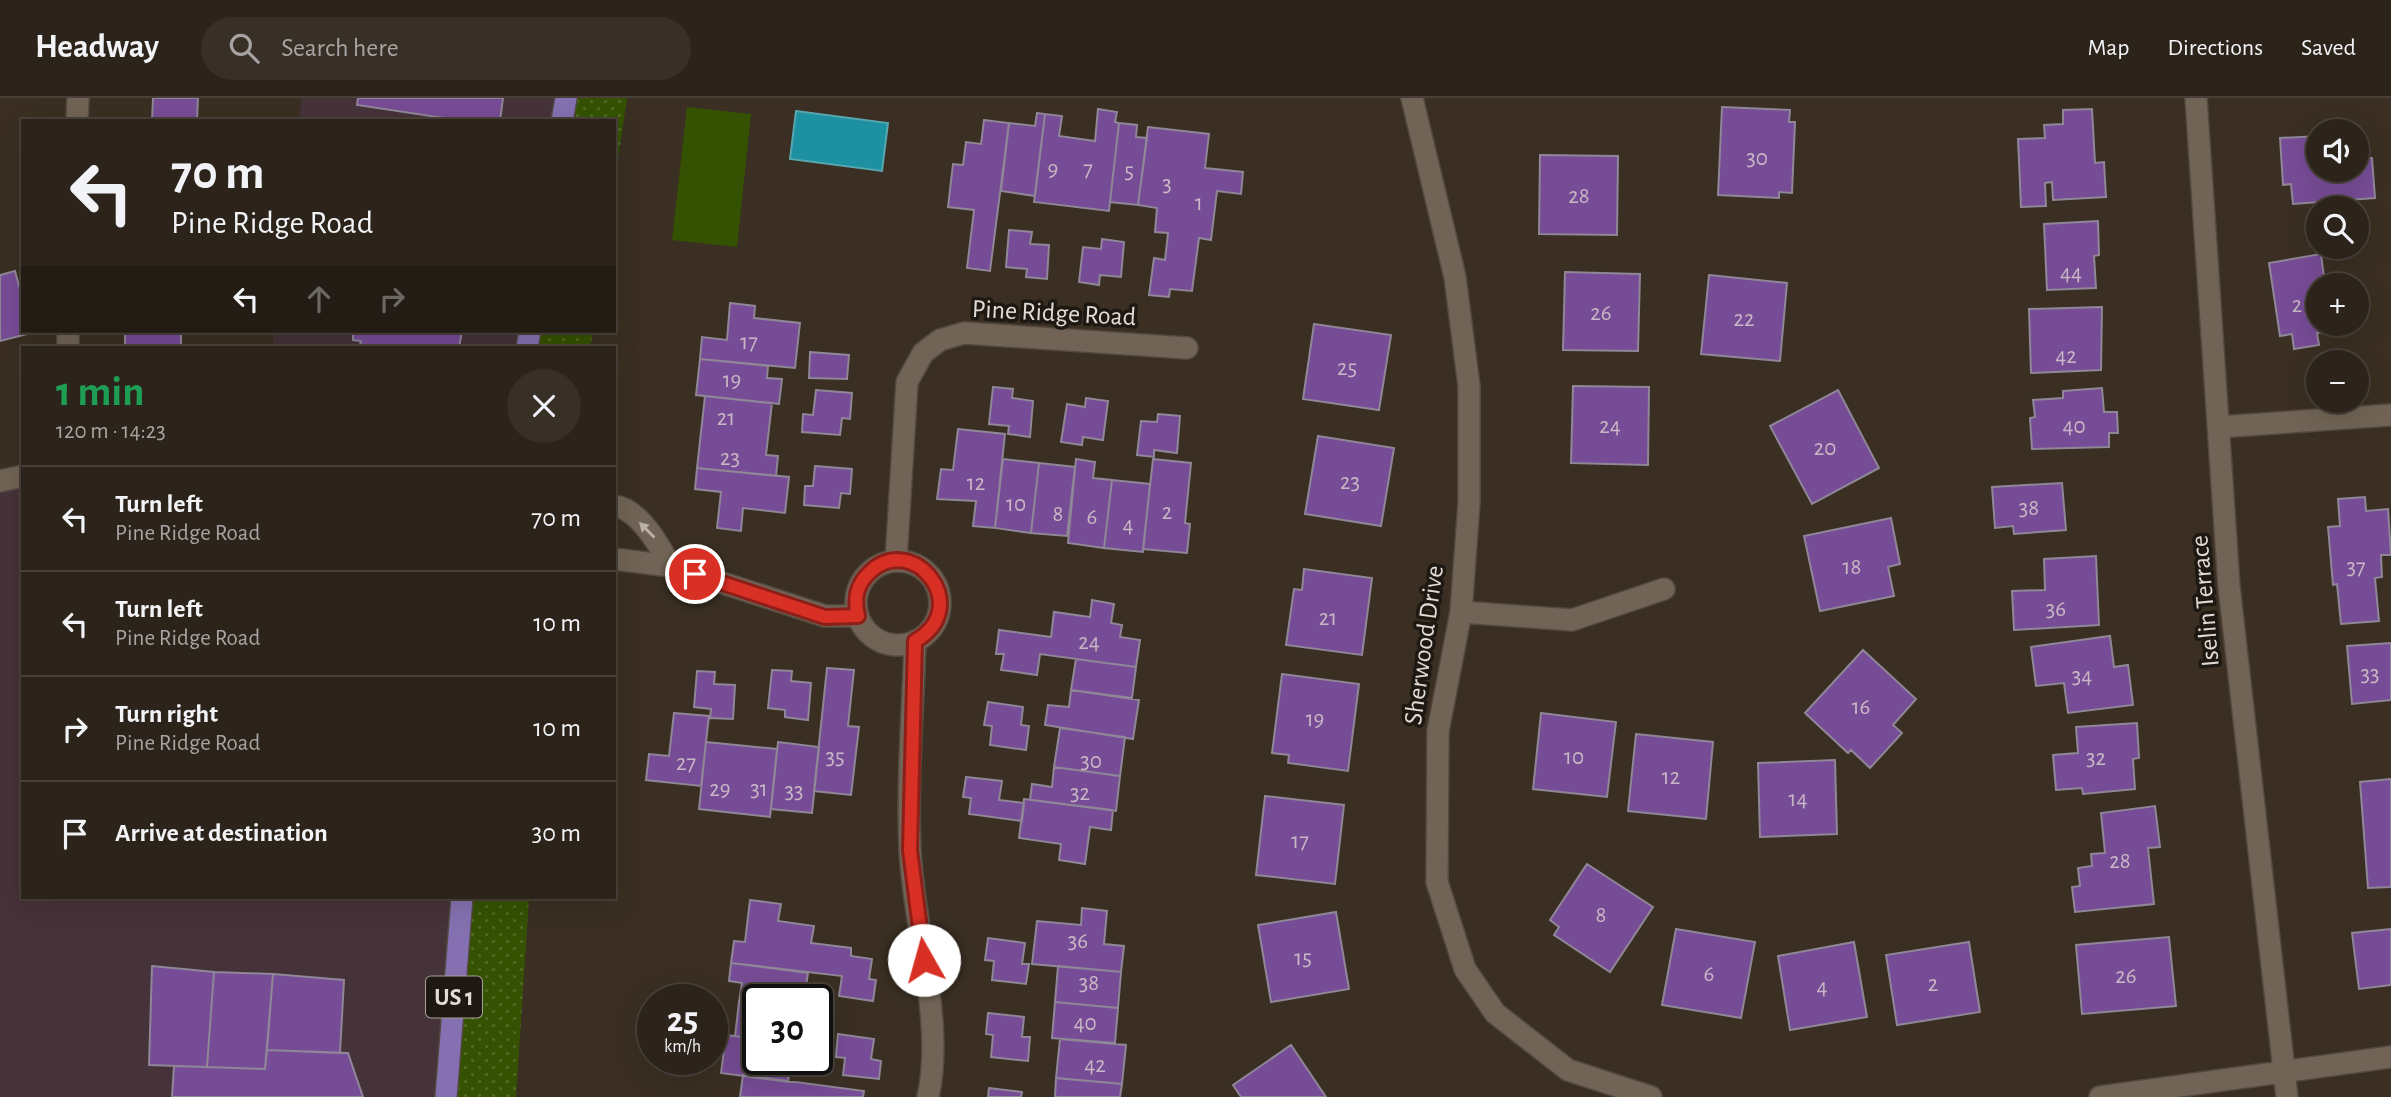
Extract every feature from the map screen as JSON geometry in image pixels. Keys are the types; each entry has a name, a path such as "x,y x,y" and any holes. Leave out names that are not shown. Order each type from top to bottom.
{"main road":[{"path":"562,119 566,98"},
{"name":"US 1","path":"446,1097 462,899"}],"street":[{"path":"77,119 78,98"},
{"name":"Sherwood Drive","path":"1412,98 1455,277 1465,337 1469,386 1469,503 1461,612 1438,731 1437,881 1465,969 1495,1013 1568,1070 1651,1097"},
{"name":"Iselin Terrace","path":"2196,98 2229,586 2287,1097"},
{"name":"Pine Ridge Road","path":"895,560 907,382 923,353 940,340 964,333 1187,348"},
{"path":"2219,427 2391,415"},
{"path":"0,481 21,476"},
{"path":"616,506 622,507 654,536 670,566"},
{"path":"616,559 670,566 825,617 858,616"},
{"path":"895,560 916,564 933,579 940,594 940,610 928,634 901,646 879,642 867,633 858,616 855,601 861,580 876,566 895,560"},
{"path":"1461,612 1572,620 1664,589"},
{"path":"915,641 910,850 930,1007 931,1082 928,1097"},
{"path":"2100,1097 2391,1057"}],"shaded area":[{"path":"302,98 561,98 557,119 299,119"},
{"path":"274,333 521,333 518,346 272,346"},
{"path":"21,480 21,899 455,899 435,1097 0,1097 0,485"}],"green space":[{"path":"561,98 627,98 616,172 616,119 557,119"},
{"path":"687,107 751,114 737,247 672,240"},
{"path":"521,333 593,333 590,346 518,346"},
{"path":"455,899 529,899 516,1097 435,1097"}],"water":[{"path":"796,111 888,123 882,171 790,159"}],"building":[{"path":"153,98 198,98 197,119 152,119"},
{"path":"358,98 503,98 500,119 451,119 357,105"},
{"path":"1722,107 1790,110 1789,122 1795,122 1792,193 1779,192 1779,198 1718,195"},
{"path":"1098,109 1117,112 1115,122 1119,123 1109,211 1034,202 1045,114 1062,116 1059,136 1095,141"},
{"path":"2092,109 2095,163 2104,162 2106,197 2053,200 2052,182 2045,183 2046,206 2021,207 2018,139 2045,138 2044,125 2063,124 2063,110"},
{"path":"1037,113 1045,114 1035,196 1001,191 1009,123 1035,126"},
{"path":"984,120 1009,123 990,271 967,268 974,210 948,207 953,164 963,165 966,142 981,144"},
{"path":"1119,123 1137,125 1136,137 1147,138 1138,205 1110,202"},
{"path":"1148,127 1209,134 1205,168 1243,172 1241,194 1217,191 1211,240 1199,238 1192,291 1170,289 1169,297 1149,295 1154,258 1165,260 1168,233 1155,232 1157,208 1138,205"},
{"path":"2306,137 2306,182 2369,182 2369,158 2372,158 2375,198 2306,196 2306,203 2293,204 2291,184 2283,185 2280,138"},
{"path":"1540,155 1618,156 1617,235 1539,234"},
{"path":"2098,221 2099,255 2094,256 2096,288 2047,290 2044,224"},
{"path":"1009,230 1032,232 1030,244 1049,245 1047,279 1026,277 1027,269 1006,267"},
{"path":"1102,239 1124,242 1121,277 1100,275 1099,285 1079,282 1083,247 1101,249"},
{"path":"2306,257 2306,259 2322,259 2323,273 2306,273 2306,336 2318,336 2319,345 2294,349 2292,334 2280,336 2269,263"},
{"path":"15,271 21,294 21,333 31,333 0,341 0,275"},
{"path":"1565,272 1640,274 1638,351 1563,350"},
{"path":"1709,275 1787,283 1780,361 1701,354"},
{"path":"730,303 755,306 754,318 800,323 795,368 700,359 702,337 727,340"},
{"path":"2102,307 2101,370 2031,373 2029,309"},
{"path":"1314,324 1391,335 1379,410 1303,399"},
{"path":"125,333 181,333 181,346 125,346"},
{"path":"353,333 462,333 459,346 360,346 361,341 353,340"},
{"path":"810,352 849,355 847,379 809,378"},
{"path":"700,359 768,366 767,378 782,379 779,404 696,395"},
{"path":"1573,386 1649,387 1648,465 1571,463"},
{"path":"993,387 1013,389 1012,398 1033,401 1030,437 1008,434 1009,426 989,424"},
{"path":"2102,388 2104,412 2117,412 2118,433 2109,433 2109,447 2032,449 2030,418 2035,417 2033,400 2063,398 2063,391"},
{"path":"816,390 852,393 850,419 842,418 840,435 802,432 803,414 813,415"},
{"path":"1838,390 1879,468 1812,504 1770,426"},
{"path":"705,396 772,403 766,455 778,456 776,476 697,468"},
{"path":"1086,398 1108,401 1103,440 1083,437 1082,445 1061,442 1067,404 1085,407"},
{"path":"1158,414 1180,416 1177,453 1154,450 1154,457 1137,455 1141,421 1157,422"},
{"path":"958,429 1005,434 995,528 973,526 976,501 937,499 941,469 953,470"},
{"path":"1318,436 1394,448 1381,526 1305,514"},
{"path":"1003,459 1039,463 1031,533 995,528"},
{"path":"1076,459 1095,462 1093,478 1112,480 1104,548 1068,543"},
{"path":"1153,459 1191,463 1185,523 1190,524 1187,553 1143,549"},
{"path":"1039,463 1075,467 1067,536 1031,533"},
{"path":"815,466 852,469 850,494 841,493 839,508 804,505 805,486 813,486"},
{"path":"697,468 789,477 785,513 743,508 741,531 717,528 721,492 695,489"},
{"path":"1112,480 1150,484 1143,552 1104,548"},
{"path":"2062,483 2066,530 2014,534 2013,526 1995,528 1992,487"},
{"path":"2365,497 2366,511 2388,509 2391,555 2381,555 2382,577 2375,578 2379,621 2341,624 2337,584 2333,585 2328,527 2340,526 2338,499"},
{"path":"1891,518 1900,564 1888,567 1894,596 1820,611 1804,536"},
{"path":"2096,556 2099,625 2014,630 2012,591 2045,590 2044,559"},
{"path":"1304,569 1372,578 1362,655 1286,645 1294,589 1302,590"},
{"path":"1092,600 1114,604 1111,623 1122,625 1120,637 1140,640 1136,667 1040,654 1037,675 1001,670 1004,654 996,654 999,630 1051,637 1054,612 1090,617"},
{"path":"2110,636 2114,667 2128,665 2133,705 2068,713 2064,683 2036,686 2031,647"},
{"path":"2391,643 2391,700 2352,704 2347,646"},
{"path":"1863,650 1916,699 1893,725 1902,733 1870,768 1851,750 1848,753 1805,713"},
{"path":"1076,659 1136,667 1132,698 1071,690"},
{"path":"827,668 854,670 848,726 859,727 851,795 814,791"},
{"path":"772,670 792,671 791,681 811,683 808,720 785,717 785,710 768,708"},
{"path":"697,671 715,672 714,684 735,685 733,719 710,718 711,709 694,707"},
{"path":"1282,674 1359,684 1348,771 1288,763 1289,755 1272,753"},
{"path":"1071,690 1139,700 1133,739 1045,725 1048,705 1069,707"},
{"path":"988,702 1023,707 1021,725 1029,726 1026,750 990,745 992,726 984,725"},
{"path":"674,713 709,716 701,786 646,780 649,754 669,756"},
{"path":"1541,713 1616,722 1607,797 1533,789"},
{"path":"2137,723 2139,758 2133,759 2135,789 2083,794 2082,788 2056,790 2053,755 2078,753 2076,727"},
{"path":"1060,728 1125,737 1120,776 1054,767"},
{"path":"1636,734 1713,742 1706,819 1628,811"},
{"path":"706,742 777,749 770,817 699,809"},
{"path":"778,742 819,747 812,813 771,809"},
{"path":"1835,760 1837,834 1760,837 1758,763"},
{"path":"1054,767 1120,776 1116,811 1030,800 1032,784 1052,787"},
{"path":"966,777 1002,781 999,800 1024,803 1022,821 969,814 971,798 963,797"},
{"path":"2391,779 2391,887 2368,888 2360,782"},
{"path":"1265,796 1344,805 1335,884 1256,875"},
{"path":"1024,799 1113,810 1111,830 1090,827 1085,864 1059,860 1061,844 1019,838"},
{"path":"2155,806 2160,847 2148,848 2154,904 2075,912 2072,887 2080,886 2078,868 2092,866 2091,854 2105,853 2101,813"},
{"path":"1587,864 1653,907 1610,972 1554,935 1559,927 1550,920"},
{"path":"750,900 781,904 778,921 814,926 811,943 851,948 851,956 872,959 869,979 876,980 873,1001 839,996 842,976 731,963 734,941 745,942"},
{"path":"1082,908 1107,911 1104,944 1124,946 1121,972 1032,964 1037,921 1081,925"},
{"path":"1336,912 1349,989 1271,1002 1258,925"},
{"path":"1676,929 1755,942 1741,1018 1662,1005"},
{"path":"2391,929 2391,985 2359,989 2352,933"},
{"path":"2169,937 2176,1006 2082,1014 2076,945"},
{"path":"988,938 1025,943 1022,964 1029,964 1026,984 992,980 994,961 985,960"},
{"path":"1854,942 1867,1017 1790,1030 1778,956"},
{"path":"1969,942 1980,1012 1897,1025 1886,955"},
{"path":"731,963 808,973 806,984 742,984 742,1002 739,1002 742,983 729,981"},
{"path":"152,966 214,972 207,1067 149,1065"},
{"path":"1058,966 1121,972 1118,1008 1055,1002"},
{"path":"214,972 273,974 265,1069 207,1067"},
{"path":"273,974 344,980 340,1053 267,1050"},
{"path":"739,1002 742,1002 742,1037 735,1036"},
{"path":"1055,1002 1118,1008 1115,1043 1052,1038"},
{"path":"988,1013 1024,1017 1022,1037 1030,1037 1028,1061 991,1057 993,1035 986,1034"},
{"path":"838,1034 874,1039 871,1059 881,1061 879,1079 843,1075 845,1058 836,1057"},
{"path":"728,1035 742,1037 742,1075 789,1075 788,1082 728,1074"},
{"path":"1060,1039 1126,1045 1122,1084 1056,1078"},
{"path":"1291,1045 1326,1097 1241,1097 1233,1085"},
{"path":"267,1050 348,1053 363,1097 172,1097 174,1066 265,1069"},
{"path":"743,1075 864,1091 863,1097 740,1097"},
{"path":"1056,1078 1122,1084 1120,1097 1055,1097"},
{"path":"989,1088 1022,1092 1021,1097 988,1097"}],"route":[{"path":"695,574 825,617 858,616 855,601 861,580 876,566 895,560 916,564 933,579 940,594 940,610 928,634 915,641 913,709 910,850 924,960"}]}
